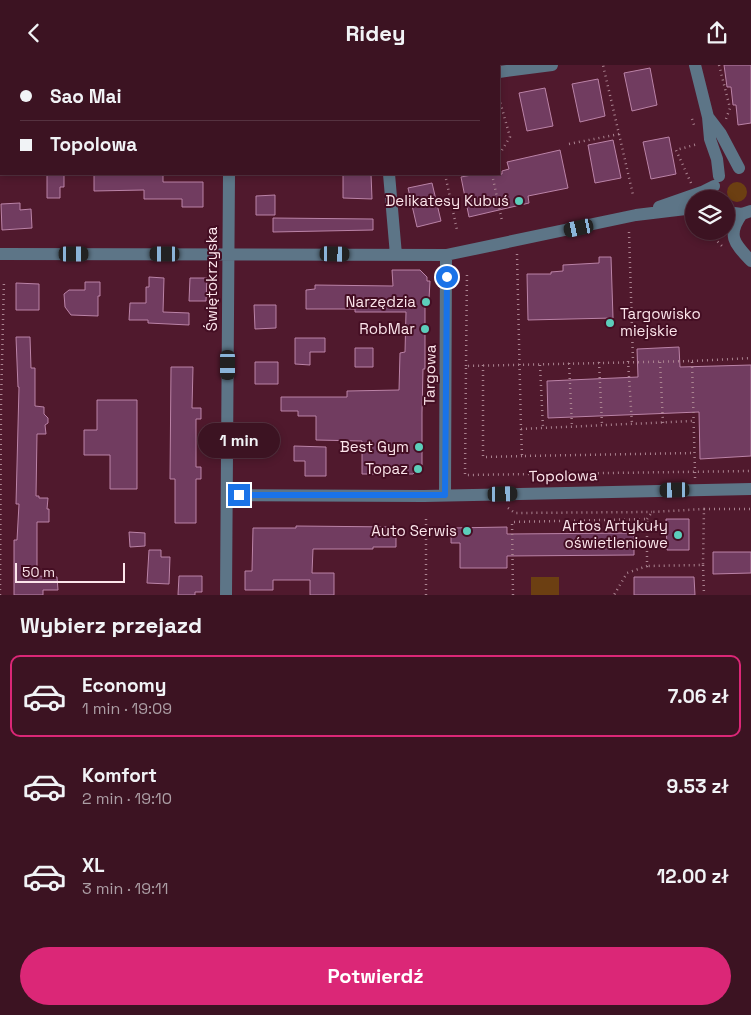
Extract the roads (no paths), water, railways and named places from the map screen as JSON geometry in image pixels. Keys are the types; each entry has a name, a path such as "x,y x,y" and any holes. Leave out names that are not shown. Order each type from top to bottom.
{"street":[{"path":"500,72 552,65"},
{"path":"694,65 708,117 710,139 717,159 716,187"},
{"path":"708,117 745,171"},
{"path":"636,215 716,187 725,171 745,171"},
{"name":"Świętokrzyska","path":"226,595 229,175"},
{"path":"389,175 396,255"},
{"path":"0,254 446,255 636,215 685,209"},
{"path":"747,215 734,228 734,240 751,261"},
{"name":"Targowa","path":"445,495 446,255"},
{"name":"Topolowa","path":"227,495 445,495 751,489"}],"place":[{"name":"Delikatesy Kubuś","path":"519,201"},
{"name":"Narzędzia","path":"426,302"},
{"name":"Targowisko miejskie","path":"610,323"},
{"name":"RobMar","path":"425,329"},
{"name":"Best Gym","path":"419,447"},
{"name":"Topaz","path":"418,469"},
{"name":"Auto Serwis","path":"467,531"},
{"name":"Artos Artykuły oświetleniowe","path":"678,535"}]}
